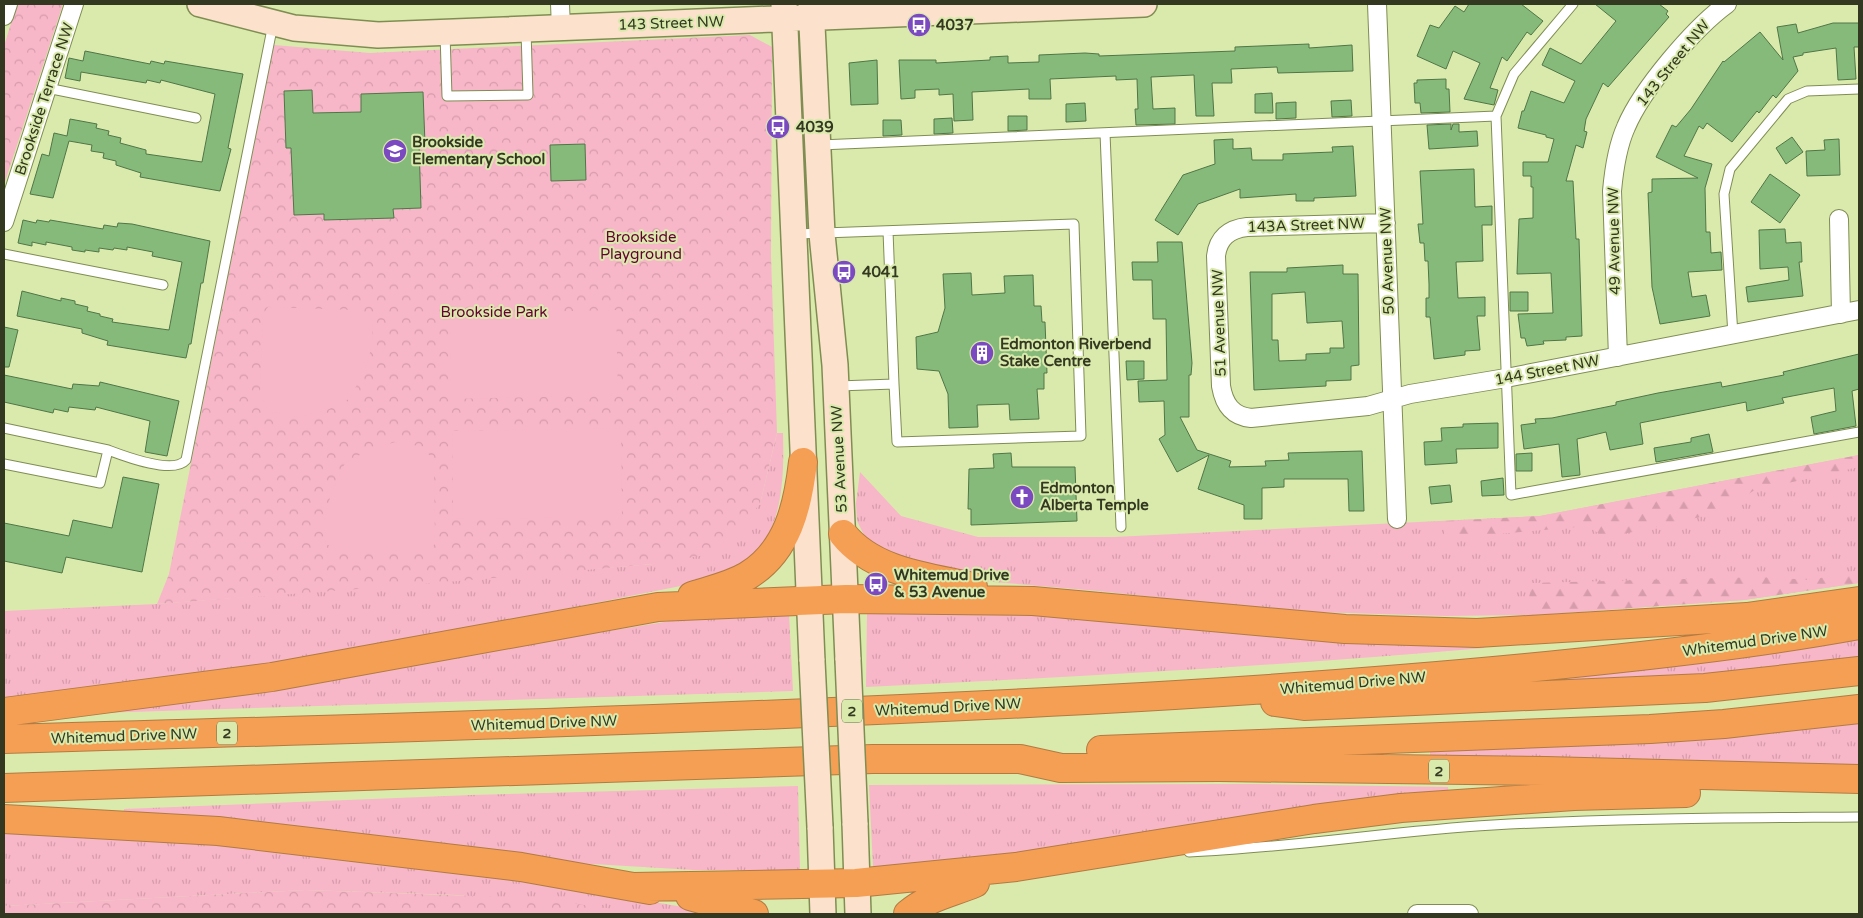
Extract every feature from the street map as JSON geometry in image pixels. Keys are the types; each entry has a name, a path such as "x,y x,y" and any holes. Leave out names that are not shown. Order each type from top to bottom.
{"highway":[{"path":"658,607 733,582 746,576 765,561 779,544 795,511 803,462"},
{"path":"843,534 863,554 922,577 1032,601"},
{"path":"4,712 272,676 658,607 846,599 1032,601 1345,629 1477,633 1747,617 1859,601"},
{"name":"Whitemud Drive NW","path":"4,740 494,725 830,712 1252,691 1364,683 1645,656 1784,638 1859,625"},
{"path":"1252,691 1276,703 1304,706 1705,688 1810,678 1859,671"},
{"path":"1020,758 1063,752 1650,729 1724,724 1859,709"},
{"name":"2","path":"4,788 873,759 1020,758 1061,768 1546,771 1859,779"},
{"path":"633,887 856,883 1016,868 1314,819 1401,808 1574,796 1727,792 1859,784"},
{"path":"4,818 218,831 521,867 684,895 754,914"},
{"path":"908,914 919,905 941,894 961,889 1016,868"}],"street":[{"path":"4,16 8,4"},
{"name":"Brookside Terrace NW","path":"4,222 74,4"},
{"name":"143 Street NW","path":"200,4 273,23 347,34 526,30 561,16 1144,4"},
{"name":"50 Avenue NW","path":"1377,4 1397,519"},
{"name":"143 Street NW","path":"1625,128 1647,92 1692,35 1728,4"},
{"name":"53 Avenue NW","path":"811,10 822,234 836,386 858,914"},
{"path":"784,11 823,914"},
{"name":"49 Avenue NW","path":"1618,357 1612,191 1617,156 1625,128"},
{"path":"1839,219 1841,314"},
{"name":"143A Street NW","path":"1228,233 1247,227 1386,223"},
{"name":"51 Avenue NW","path":"1228,233 1220,243 1216,256 1222,386 1225,401 1235,413"},
{"name":"144 Street NW","path":"1235,413 1251,418 1360,407 1410,394 1506,378 1859,310"},
{"path":"1417,914 1469,914"}],"lane":[{"path":"1572,4 1514,74 1496,116 1511,495 1859,432"},
{"path":"4,428 108,450 128,458 174,467 186,460 273,23"},
{"path":"446,33 447,96 528,95 526,30"},
{"path":"47,88 196,118"},
{"path":"1732,335 1724,194 1730,169 1788,99 1808,91 1859,89"},
{"path":"817,145 1496,116"},
{"path":"1104,133 1121,526"},
{"path":"794,234 1074,224 1081,436 897,442 888,231"},
{"path":"4,254 163,285"},
{"path":"836,386 894,384"},
{"path":"4,464 100,483 108,450"},
{"path":"1096,855 1231,850 1386,833 1494,825 1859,817"}],"green space":[{"path":"17,4 63,4 4,185 4,46"},
{"name":"Brookside Park","path":"750,35 772,47 771,256 777,433 760,504 717,553 653,564 412,585 157,604 169,574 274,45 370,53"},
{"path":"268,307 355,310 372,319 373,343 364,372 349,399 327,410 298,417 268,411 260,392 263,314"},
{"path":"616,310 618,395 451,399 450,314"},
{"path":"621,428 622,517 453,519 452,431"},
{"path":"777,433 783,433 782,481 780,498 771,529 753,555 721,578 413,639 178,680 4,698 4,611 157,604 653,564 760,504"},
{"path":"395,442 425,447 434,465 435,543 431,550 343,552 326,544 324,519 332,491 345,463 367,451"},
{"path":"1859,455 1859,583 1744,600 1533,615 1446,616 1281,611 1098,591 982,581 893,561 865,537 857,521 856,503 860,472 901,516 978,537 1114,537 1540,516"},
{"path":"1859,455 1859,467 1753,491 1723,512 1605,538 1588,526 1444,539 1444,521 1540,516"},
{"path":"1859,570 1859,583 1744,600 1533,615 1528,602 1532,583 1760,577 1811,580"},
{"path":"955,610 1484,639 1484,648 1175,670 866,687 867,611"},
{"path":"789,614 793,691 99,713 708,615"},
{"path":"1859,638 1859,659 1774,671 1534,682 1534,679"},
{"path":"1859,721 1859,765 1430,759 1430,751 1737,737"},
{"path":"1251,784 1448,787 1449,796 916,869 873,867 869,785"},
{"path":"798,786 800,870 694,870 575,863 123,816 124,809 471,795"},
{"path":"4,833 165,839 316,852 613,895 724,914 652,914 457,895 305,890 4,906"},
{"path":"305,890 531,898 652,914 4,914 4,906"}],"building":[{"path":"1469,4 1521,4 1543,21 1531,35 1527,32 1507,61 1502,57 1490,88 1498,90 1494,105 1464,99 1480,63 1453,51 1446,69 1417,56 1430,25 1439,28 1455,6 1464,12"},
{"path":"1595,4 1659,4 1668,11 1666,14 1669,17 1608,87 1603,83 1586,119 1584,131 1587,132 1583,148 1576,145 1566,181 1573,181 1576,239 1579,239 1582,336 1566,337 1566,340 1543,341 1544,344 1527,346 1525,338 1521,338 1518,314 1553,313 1551,273 1517,274 1519,219 1533,218 1533,187 1531,187 1531,176 1523,176 1523,162 1548,162 1554,139 1518,128 1522,111 1524,111 1531,91 1564,103 1575,81 1542,65 1550,48 1581,64 1616,21"},
{"path":"1833,23 1859,23 1859,47 1854,47 1856,79 1838,80 1836,48 1803,53 1803,55 1793,57 1798,71 1776,98 1773,95 1759,113 1757,111 1732,142 1707,123 1703,129 1699,126 1684,156 1712,164 1705,188 1706,232 1710,232 1711,253 1721,252 1722,270 1688,272 1692,297 1706,295 1710,316 1660,324 1652,287 1648,193 1652,192 1652,179 1698,178 1656,157 1672,125 1676,127 1691,109 1723,61 1760,32 1783,60 1777,27 1796,24 1798,33"},
{"path":"1309,44 1309,48 1352,45 1353,71 1278,73 1277,67 1231,69 1232,83 1212,83 1214,116 1196,116 1194,75 1151,77 1153,109 1175,108 1175,124 1136,125 1135,109 1138,109 1137,79 1116,80 1116,76 1050,79 1051,99 1029,99 1029,89 972,92 973,120 954,121 953,94 939,95 939,89 915,90 915,98 901,99 899,60 936,60 936,63 990,60 990,57 1008,56 1008,63 1039,62 1039,55 1085,53 1099,54 1099,56 1235,51 1235,47"},
{"path":"85,51 150,64 151,61 164,64 165,61 243,74 228,148 231,149 220,191 140,177 141,173 116,165 116,161 103,158 104,153 91,151 92,145 69,141 53,198 30,194 42,154 49,156 54,133 67,136 70,119 97,124 96,128 109,131 108,135 121,138 120,143 146,150 146,154 202,162 215,94 161,80 160,83 147,80 146,83 81,72 80,81 65,78 69,58 83,61"},
{"path":"877,60 878,104 851,105 849,63"},
{"path":"1446,79 1446,89 1449,89 1450,112 1421,113 1420,103 1415,103 1414,83 1417,83 1417,80"},
{"path":"312,90 313,113 361,112 361,94 423,92 425,144 419,144 421,208 393,209 394,218 324,220 324,214 294,215 291,148 286,148 284,91"},
{"path":"1272,93 1273,113 1255,113 1255,94"},
{"path":"1351,100 1352,116 1332,117 1331,101"},
{"path":"1296,102 1296,118 1276,119 1276,103"},
{"path":"1085,103 1086,121 1066,122 1066,104"},
{"path":"1008,116 1027,116 1027,130 1008,131"},
{"path":"952,118 953,133 934,134 934,119"},
{"path":"883,120 901,120 902,135 883,136"},
{"path":"1451,124 1451,130 1453,124 1459,124 1459,132 1477,131 1478,146 1429,149 1427,125"},
{"path":"1792,137 1803,152 1786,164 1776,148"},
{"path":"1233,139 1233,149 1251,148 1252,160 1283,160 1283,154 1333,152 1332,147 1353,146 1356,196 1314,198 1314,201 1296,201 1296,194 1240,198 1240,189 1198,204 1178,235 1155,220 1183,175 1215,164 1214,140"},
{"path":"1839,139 1840,175 1807,176 1806,151 1825,150 1824,140"},
{"path":"585,144 586,180 551,181 550,145"},
{"path":"1474,169 1475,207 1492,206 1492,225 1482,225 1483,261 1456,262 1458,298 1485,297 1485,316 1477,316 1480,350 1465,351 1465,355 1434,359 1430,317 1426,317 1426,298 1429,298 1428,261 1425,261 1424,243 1420,243 1418,224 1423,224 1420,171"},
{"path":"1770,174 1800,195 1780,223 1751,202"},
{"path":"23,220 36,223 37,220 49,222 50,220 103,229 104,225 117,227 118,223 132,224 210,241 191,344 189,344 186,358 107,345 108,341 82,333 82,329 17,316 22,291 61,301 61,298 75,301 75,304 88,307 87,311 113,319 112,322 169,330 182,262 152,256 153,252 127,247 127,250 99,248 99,252 85,250 85,252 72,250 72,247 46,242 46,245 32,242 32,246 18,243"},
{"path":"1785,229 1786,243 1801,242 1802,262 1799,262 1803,296 1748,302 1746,287 1789,280 1788,267 1760,269 1759,230"},
{"path":"1157,242 1182,242 1192,363 1191,375 1189,375 1189,417 1180,417 1197,450 1231,461 1229,467 1266,466 1265,461 1289,460 1288,453 1362,451 1364,511 1349,511 1348,479 1284,479 1284,487 1262,488 1262,519 1244,519 1244,505 1198,489 1209,455 1177,472 1159,439 1165,435 1164,401 1139,402 1138,381 1167,380 1166,319 1153,319 1152,280 1133,280 1132,262 1158,262"},
{"path":"1343,265 1343,274 1358,274 1359,365 1351,366 1351,380 1326,381 1326,386 1254,390 1250,272 1287,272 1287,268","holes":["1305,292 1307,323 1342,321 1344,348 1330,348 1330,353 1306,354 1306,360 1279,361 1278,340 1272,340 1272,294"]},
{"name":"Edmonton Riverbend Stake Centre","path":"971,273 972,295 1005,293 1004,276 1033,275 1034,306 1041,306 1042,322 1045,322 1047,373 1044,373 1044,389 1037,389 1039,419 1010,420 1009,404 977,405 978,427 949,428 948,394 939,371 917,369 916,337 938,332 945,308 943,274"},
{"path":"1510,292 1528,292 1528,311 1510,311"},
{"path":"4,327 18,330 9,367 4,367"},
{"path":"1859,354 1859,389 1852,391 1856,426 1814,434 1811,417 1836,411 1834,388 1782,398 1784,403 1747,411 1746,402 1640,423 1643,444 1610,450 1606,432 1577,439 1580,475 1562,477 1559,444 1524,449 1521,425 1536,423 1535,419 1552,418 1616,405 1616,402 1658,393 1721,382 1722,387 1784,375 1783,372"},
{"path":"1126,361 1144,361 1144,379 1127,380"},
{"path":"4,375 72,389 73,384 99,386 100,382 179,401 167,456 145,452 150,421 96,407 95,410 69,407 68,412 54,409 53,413 4,402"},
{"path":"1498,423 1498,448 1456,449 1457,463 1425,465 1424,442 1442,441 1441,428 1463,427 1463,424"},
{"path":"1709,434 1713,452 1656,462 1654,448 1691,442 1691,438"},
{"name":"Edmonton Alberta Temple","path":"1011,453 1012,467 1075,467 1077,521 971,525 971,509 968,509 969,469 994,468 993,454"},
{"path":"1532,453 1532,471 1516,471 1516,454"},
{"path":"123,477 159,484 142,572 66,557 62,573 4,561 4,523 69,536 73,520 112,528"},
{"path":"1503,478 1504,495 1482,496 1481,481"},
{"path":"1450,485 1452,502 1431,504 1429,487"}],"place":[{"name":"4037","path":"919,25"},
{"name":"4039","path":"778,127"},
{"name":"Brookside Elementary School","path":"395,151"},
{"name":"4041","path":"844,272"},
{"name":"Edmonton Riverbend Stake Centre","path":"982,353"},
{"name":"Edmonton Alberta Temple","path":"1022,497"},
{"name":"Whitemud Drive & 53 Avenue","path":"876,584"}],"park label":[{"name":"Brookside Playground","path":"641,246"}]}
